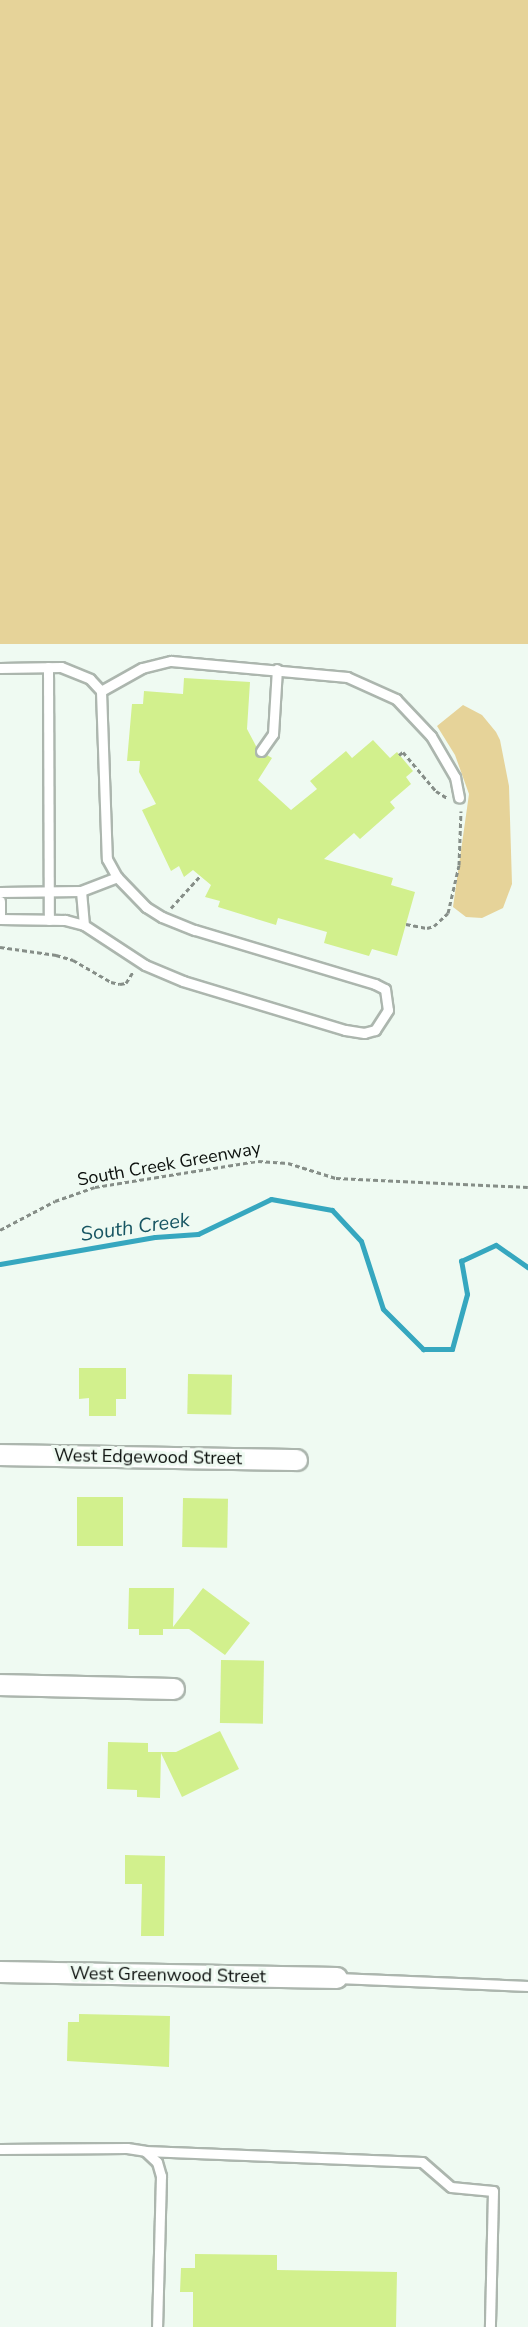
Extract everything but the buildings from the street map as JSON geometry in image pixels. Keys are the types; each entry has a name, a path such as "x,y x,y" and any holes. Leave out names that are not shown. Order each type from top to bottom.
{"street":[{"name":"West Edgewood Street","path":"0,1455 297,1460"},
{"path":"0,1685 174,1689"},
{"name":"West Greenwood Street","path":"0,1972 337,1978"}],"lane":[{"path":"101,692 142,668 171,661 347,677 396,699 431,736 455,777 459,798"},
{"path":"48,667 49,920"},
{"path":"0,668 48,667 74,670 90,679 101,692 107,859 117,877 146,908 195,930 385,989 388,1010 383,1021 375,1029 364,1033 345,1030 183,981 140,962 100,933 84,925 49,920 0,919 0,901"},
{"path":"261,751 273,734 277,669"},
{"path":"0,892 81,891 117,877"},
{"path":"81,891 84,925"},
{"path":"337,1978 528,1986"},
{"path":"0,2149 127,2148 146,2151 422,2162 451,2187 493,2191 490,2327"},
{"path":"146,2151 157,2162 161,2176 158,2327"}],"path":[{"path":"399,755 403,752 441,796 459,798 463,817 459,865 448,913 441,921 427,928 406,924"},
{"path":"168,912 200,876"},
{"path":"0,947 31,950 64,957 120,984 126,983 133,972"},
{"name":"South Creek Greenway","path":"0,1230 54,1201 95,1187 258,1161 288,1163 336,1178 528,1187"}],"shaded area":[{"path":"0,0 528,0 528,644 0,644"},
{"path":"463,705 482,715 496,732 500,740 509,786 512,884 503,908 482,918 466,917 453,907 469,794 455,755 437,726"}],"waterway":[{"name":"South Creek","path":"0,1264 155,1237 198,1234 271,1199 332,1210 361,1241 383,1309 423,1349 452,1349 467,1294 461,1261 496,1245 528,1267"}]}
